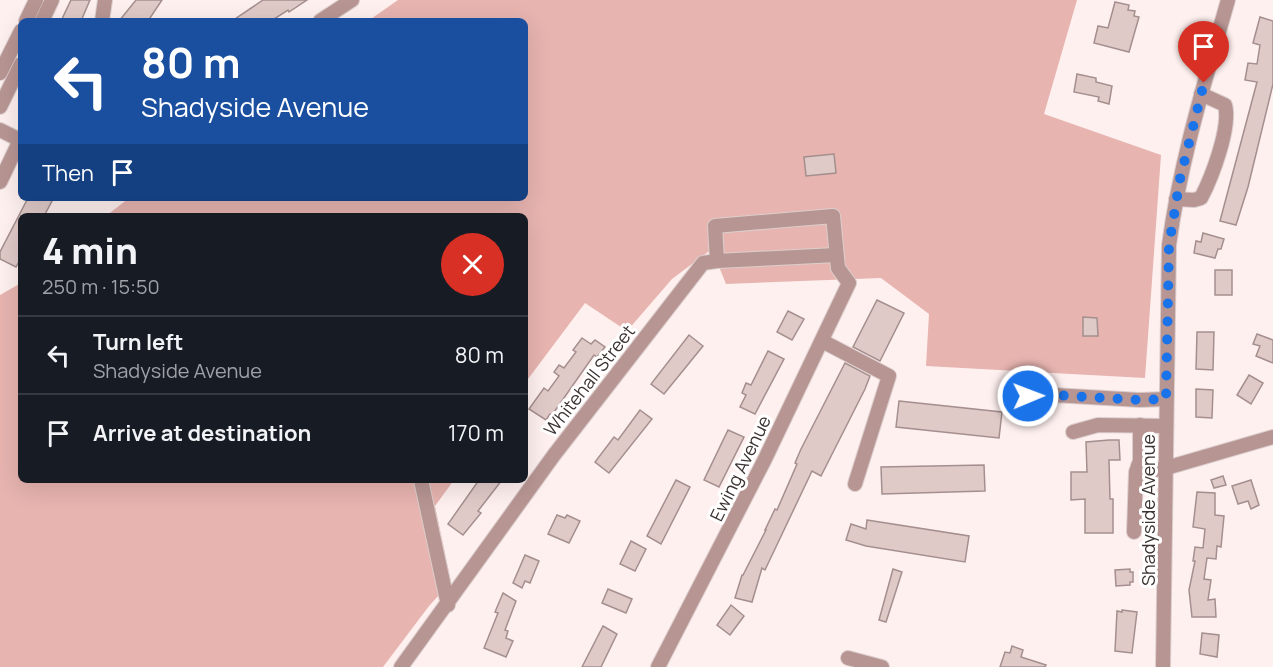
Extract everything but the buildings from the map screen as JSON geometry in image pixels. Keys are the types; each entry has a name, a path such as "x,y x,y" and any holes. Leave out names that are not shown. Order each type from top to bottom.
{"street":[{"path":"27,18 36,0"},
{"path":"43,18 52,0"},
{"path":"102,18 105,0"},
{"path":"325,18 352,0"},
{"name":"Shadyside Avenue","path":"1163,667 1169,245 1176,199 1228,0"},
{"path":"0,74 18,37"},
{"path":"0,107 18,70"},
{"path":"1176,199 1201,198 1214,167 1227,115 1225,105 1202,94"},
{"path":"0,130 18,138"},
{"path":"0,182 18,143"},
{"path":"833,216 836,255 710,262 715,226 833,216"},
{"name":"Ewing Avenue","path":"658,667 765,459 849,283 838,268 836,255"},
{"name":"Whitehall Street","path":"401,667 448,605 554,455 710,262"},
{"path":"822,340 890,376 855,484"},
{"path":"1028,396 1036,394 1140,400 1166,399"},
{"path":"1073,432 1098,425 1166,426"},
{"path":"1134,532 1136,472 1140,461 1140,425"},
{"path":"1138,466 1155,470 1166,468 1273,437"},
{"path":"423,483 448,605"},
{"path":"848,658 882,667"}],"shaded area":[{"path":"398,0 1077,0 1044,114 1161,155 1145,378 926,366 929,314 881,278 726,284 712,249 672,279 627,331 585,303 528,379 528,213 110,213 125,201 528,201 528,18 372,18"},
{"path":"18,285 18,483 452,483 435,506 451,582 429,606 383,667 0,667 0,295"}],"route":[{"path":"1028,396 1036,394 1140,400 1166,399 1167,284 1172,220 1204,83"}]}
